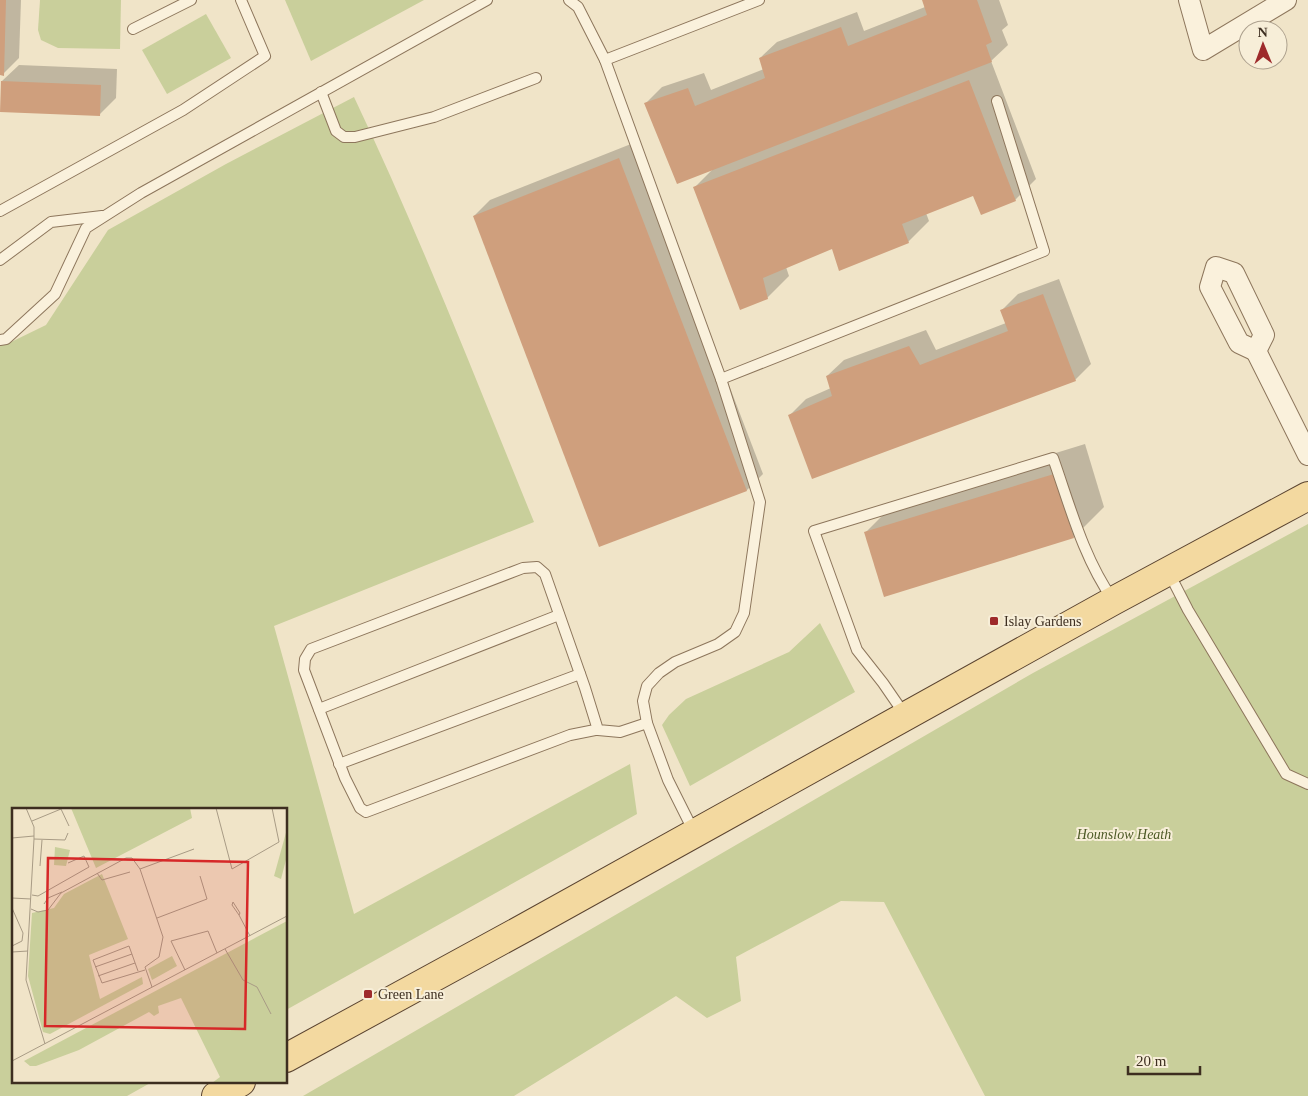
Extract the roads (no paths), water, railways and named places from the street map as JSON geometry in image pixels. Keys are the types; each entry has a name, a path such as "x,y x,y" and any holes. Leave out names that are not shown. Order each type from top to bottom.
{"main road":[{"path":"288,1057 517,932 1113,600 1308,496"},
{"path":"216,1096 237,1084"}],"street":[{"path":"1189,0 1203,50 1286,0"},
{"path":"1256,352 1308,455"}],"lane":[{"path":"133,29 191,0"},
{"path":"0,211 183,110 265,56 241,0"},
{"path":"0,340 6,339 55,294 86,228 141,193 487,0"},
{"path":"569,0 578,7 605,60 721,379 760,502 744,613 735,632 718,644 674,662 659,673 647,686 643,701 647,723 668,780 694,833"},
{"path":"605,60 758,0"},
{"path":"321,92 336,131 344,137 355,137 434,117 536,78"},
{"path":"721,379 1044,251 997,102"},
{"path":"0,260 51,222 106,215"},
{"path":"905,716 883,683 857,650 814,530 1053,458 1084,546 1100,581 1113,600"},
{"path":"598,730 545,574 537,567 523,568 312,649 305,659 304,670 340,764 360,808 366,812 570,735 598,730 620,732 647,723"},
{"path":"1169,571 1188,610 1286,774 1308,784"},
{"path":"319,709 559,615"},
{"path":"340,764 580,674"}],"place":[{"name":"Islay Gardens","path":"994,621"},
{"name":"Green Lane","path":"368,994"}],"park label":[{"name":"Hounslow Heath","path":"1124,834"}]}
